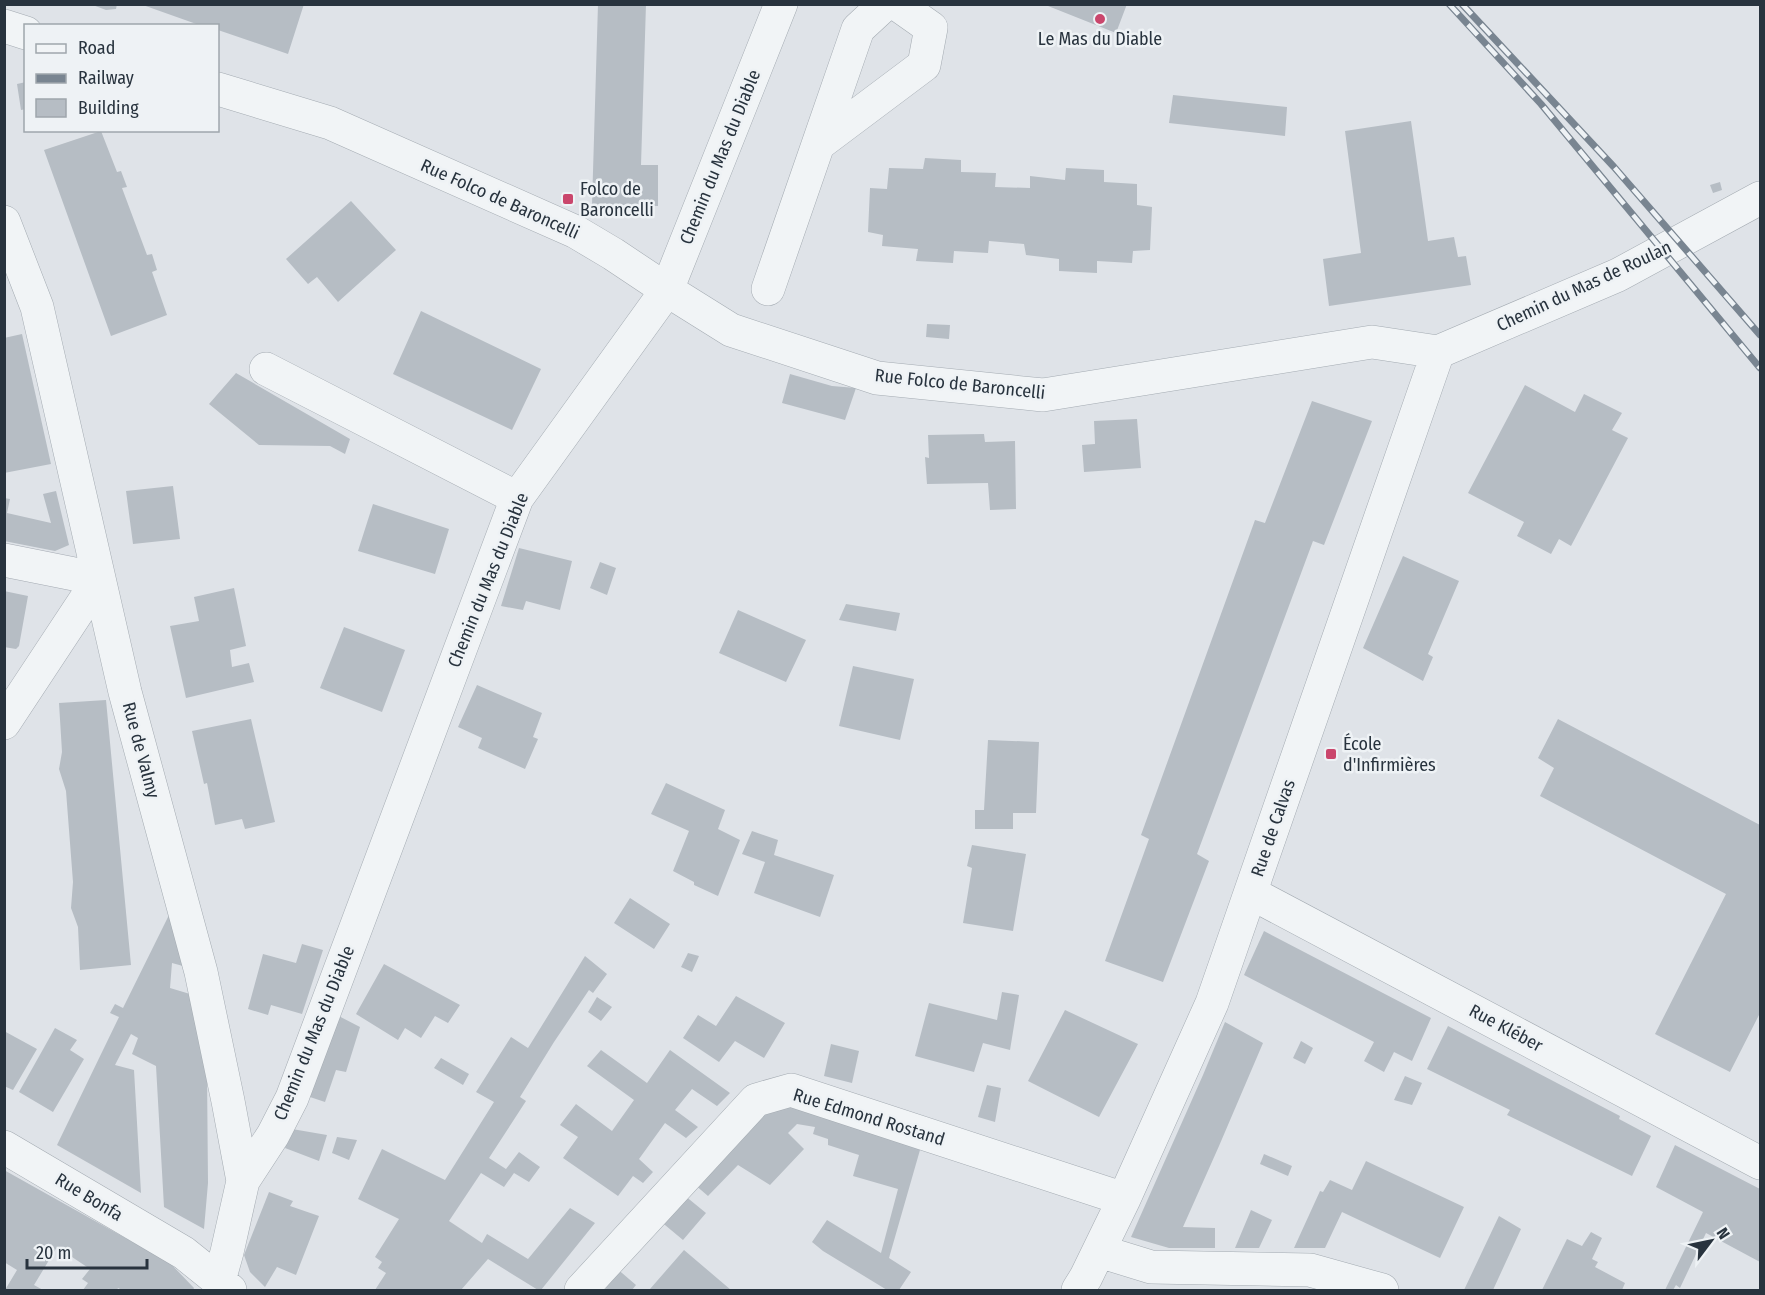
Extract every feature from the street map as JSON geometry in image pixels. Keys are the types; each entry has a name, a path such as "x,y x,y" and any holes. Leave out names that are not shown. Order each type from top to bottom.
{"street":[{"name":"Chemin du Mas du Diable","path":"243,1181 273,1135 292,1098 517,498 667,290 781,4"},
{"path":"768,289 858,29 883,5 931,28 924,65 820,143"},
{"path":"4,26 24,32"},
{"name":"Rue Folco de Baroncelli","path":"219,89 330,123 555,222 613,254 731,330 877,378 1043,396 1372,342 1438,352"},
{"name":"Chemin du Mas de Roulan","path":"1438,352 1618,275 1761,198"},
{"name":"Rue de Valmy","path":"4,222 38,307 125,692 201,972 243,1181 227,1252 224,1286"},
{"name":"Rue de Calvas","path":"1078,1290 1124,1199 1212,1003 1438,352"},
{"path":"266,369 517,498"},
{"path":"4,560 99,579 4,723"},
{"name":"Rue Kléber","path":"1251,893 1761,1163"},
{"name":"Rue Edmond Rostand","path":"581,1290 756,1100 791,1090 1124,1199"},
{"name":"Rue Bonfa","path":"4,1147 184,1253 224,1286"},
{"path":"1099,1251 1151,1267 1310,1270 1382,1290"}],"building":[{"path":"90,4 117,4 116,9 106,10"},
{"path":"140,4 304,4 288,54 219,30 219,24 196,24"},
{"path":"598,4 646,4 641,165 658,165 658,206 592,205"},
{"name":"Le Mas du Diable","path":"1043,4 1127,4 1116,33"},
{"path":"24,82 24,109 21,110 17,84"},
{"path":"1173,95 1287,107 1285,136 1169,123"},
{"path":"1411,121 1428,241 1454,237 1458,257 1466,256 1471,285 1329,306 1323,259 1361,253 1345,131"},
{"path":"101,132 117,172 121,171 127,187 122,188 147,255 152,254 157,270 152,272 167,315 111,336 44,150"},
{"path":"925,158 961,160 961,172 996,173 995,187 1030,188 1030,176 1065,180 1066,168 1104,170 1104,182 1137,184 1137,205 1152,207 1150,250 1133,251 1132,263 1097,261 1097,273 1059,271 1059,259 1026,255 1024,244 989,241 988,253 954,251 953,263 916,261 918,249 882,246 883,235 868,232 870,188 887,189 889,168 923,169"},
{"path":"1720,182 1722,190 1713,193 1710,185"},
{"path":"351,201 396,250 338,302 317,277 308,284 286,259"},
{"path":"421,311 541,369 512,430 393,374"},
{"path":"927,324 950,325 949,339 926,337"},
{"path":"22,334 51,464 4,473 4,338"},
{"path":"236,373 350,439 345,454 330,446 259,445 209,404"},
{"path":"790,374 832,386 856,388 845,420 782,403"},
{"path":"1525,385 1575,412 1584,394 1622,413 1612,430 1628,438 1571,546 1559,539 1551,554 1517,536 1524,522 1468,493"},
{"path":"1312,401 1372,421 1324,545 1313,541 1197,854 1209,861 1163,982 1105,961 1149,839 1141,835 1255,520 1265,523"},
{"path":"1137,419 1141,468 1084,472 1082,445 1095,444 1094,421"},
{"path":"984,434 985,442 1015,441 1016,509 990,510 988,483 927,484 925,457 929,458 928,435"},
{"path":"173,486 180,539 133,544 126,491"},
{"path":"56,491 69,545 55,551 4,541 4,498 10,499 7,513 51,523 43,494"},
{"path":"373,504 449,529 435,574 358,551"},
{"path":"519,548 572,561 560,610 526,601 523,610 501,606"},
{"path":"1403,556 1459,581 1428,654 1433,657 1423,681 1363,648"},
{"path":"600,562 616,568 607,595 590,588"},
{"path":"234,588 246,646 230,650 232,667 249,663 254,682 186,698 170,626 199,621 194,597"},
{"path":"4,591 28,596 19,646 16,649 4,647"},
{"path":"846,604 900,613 896,631 839,620"},
{"path":"738,610 806,640 786,682 719,653"},
{"path":"344,627 405,650 382,712 320,688"},
{"path":"853,666 914,679 900,740 839,726"},
{"path":"477,685 542,713 533,737 538,739 525,769 478,748 482,738 458,727"},
{"path":"106,700 131,965 80,970 78,927 71,908 73,882 66,791 59,769 62,752 59,703"},
{"path":"251,719 275,822 245,829 242,819 215,825 207,783 204,784 192,731"},
{"path":"1558,719 1760,825 1760,1013 1730,1072 1655,1034 1726,894 1540,796 1554,768 1538,758"},
{"path":"988,740 1039,742 1036,813 1013,813 1013,829 975,829 975,810 984,810"},
{"path":"666,783 725,810 718,829 740,840 718,896 694,885 694,882 673,871 689,831 651,814"},
{"path":"752,831 778,840 774,855 834,875 820,917 754,893 765,862 742,854"},
{"path":"972,845 1026,854 1013,931 963,923 972,868 967,866"},
{"path":"630,898 670,924 654,949 614,923"},
{"path":"169,915 183,966 172,963 170,988 190,994 207,1073 208,1183 204,1229 164,1207 156,1066 132,1054 138,1038 131,1034 115,1065 134,1070 141,1193 57,1145 119,1017 110,1013 115,1004 123,1008"},
{"path":"1264,931 1431,1018 1412,1061 1394,1052 1384,1072 1364,1061 1374,1042 1244,975"},
{"path":"302,944 323,950 302,1014 271,1005 268,1015 248,1009 263,954 296,963"},
{"path":"688,953 699,956 692,972 681,967"},
{"path":"585,956 607,974 593,993 589,990 554,1042 520,1097 526,1101 489,1158 506,1169 519,1152 540,1167 529,1182 514,1173 504,1187 481,1173 449,1221 482,1243 487,1234 528,1259 570,1208 595,1223 541,1290 488,1259 461,1290 375,1290 386,1273 378,1268 382,1262 375,1257 399,1219 358,1199 382,1149 445,1180 494,1102 476,1092 511,1037 528,1048"},
{"path":"384,964 460,1005 448,1023 435,1016 421,1038 405,1028 398,1040 356,1014"},
{"path":"1002,992 1019,995 1010,1050 983,1043 974,1072 915,1056 929,1003 997,1020"},
{"path":"736,996 785,1023 764,1058 735,1041 719,1062 683,1038 698,1015 716,1026"},
{"path":"597,997 612,1007 601,1021 588,1012"},
{"path":"1065,1010 1138,1044 1099,1117 1028,1081"},
{"path":"329,1011 360,1027 346,1072 336,1070 325,1102 304,1095"},
{"path":"1225,1022 1263,1043 1183,1227 1215,1228 1215,1248 1169,1248 1131,1237 1203,1075"},
{"path":"1448,1026 1620,1116 1619,1119 1651,1136 1632,1176 1507,1115 1510,1110 1427,1069"},
{"path":"55,1028 77,1040 70,1050 84,1059 53,1112 19,1092"},
{"path":"4,1031 37,1049 13,1090 4,1086"},
{"path":"1301,1041 1313,1048 1305,1064 1293,1058"},
{"path":"831,1044 859,1051 852,1083 824,1076"},
{"path":"601,1050 647,1083 670,1050 730,1093 717,1106 692,1089 675,1110 698,1127 686,1138 665,1123 639,1159 653,1172 643,1183 633,1176 618,1196 563,1158 578,1137 560,1125 576,1104 612,1131 634,1100 587,1066"},
{"path":"441,1058 469,1074 463,1085 434,1068"},
{"path":"1405,1076 1422,1083 1412,1105 1394,1100"},
{"path":"987,1085 1001,1088 995,1122 978,1117"},
{"path":"788,1102 922,1143 889,1258 911,1272 899,1290 887,1290 812,1242 827,1220 881,1253 898,1189 853,1176 859,1155 828,1145 828,1139 813,1134 815,1127 797,1124 788,1133 804,1149 770,1185 738,1165 708,1196 694,1184 764,1113"},
{"path":"292,1129 327,1135 319,1161 285,1148"},
{"path":"337,1137 357,1140 349,1160 332,1153"},
{"path":"1675,1145 1760,1189 1760,1262 1706,1233 1680,1288 1676,1285 1673,1290 1665,1290 1703,1212 1656,1187"},
{"path":"1264,1154 1292,1166 1288,1176 1260,1164"},
{"path":"1366,1161 1464,1207 1440,1258 1342,1212 1325,1248 1294,1248 1320,1191 1323,1192 1330,1180 1352,1190"},
{"path":"4,1170 170,1263 194,1288 193,1290 122,1290 118,1288 117,1290 83,1290 88,1283 82,1279 90,1269 57,1247 34,1285 43,1290 5,1290 17,1270 4,1262"},
{"path":"269,1192 293,1201 290,1206 319,1216 296,1275 277,1267 265,1287 250,1272 244,1255"},
{"path":"684,1195 706,1213 683,1240 659,1220"},
{"path":"1251,1210 1272,1220 1259,1248 1235,1248"},
{"path":"1499,1216 1521,1229 1493,1290 1464,1290"},
{"path":"1591,1232 1602,1238 1592,1259 1598,1262 1595,1267 1625,1283 1622,1290 1542,1290 1567,1239 1582,1246"},
{"path":"684,1250 731,1290 650,1289"},
{"path":"615,1267 636,1285 632,1290 608,1290 598,1283"}],"railway":[{"path":"1449,4 1541,104 1760,368"},
{"path":"1462,4 1614,167 1760,335"}],"place":[{"name":"Le Mas du Diable","path":"1100,19"},
{"name":"Folco de Baroncelli","path":"568,199"},
{"name":"École d'Infirmières","path":"1331,754"}]}
